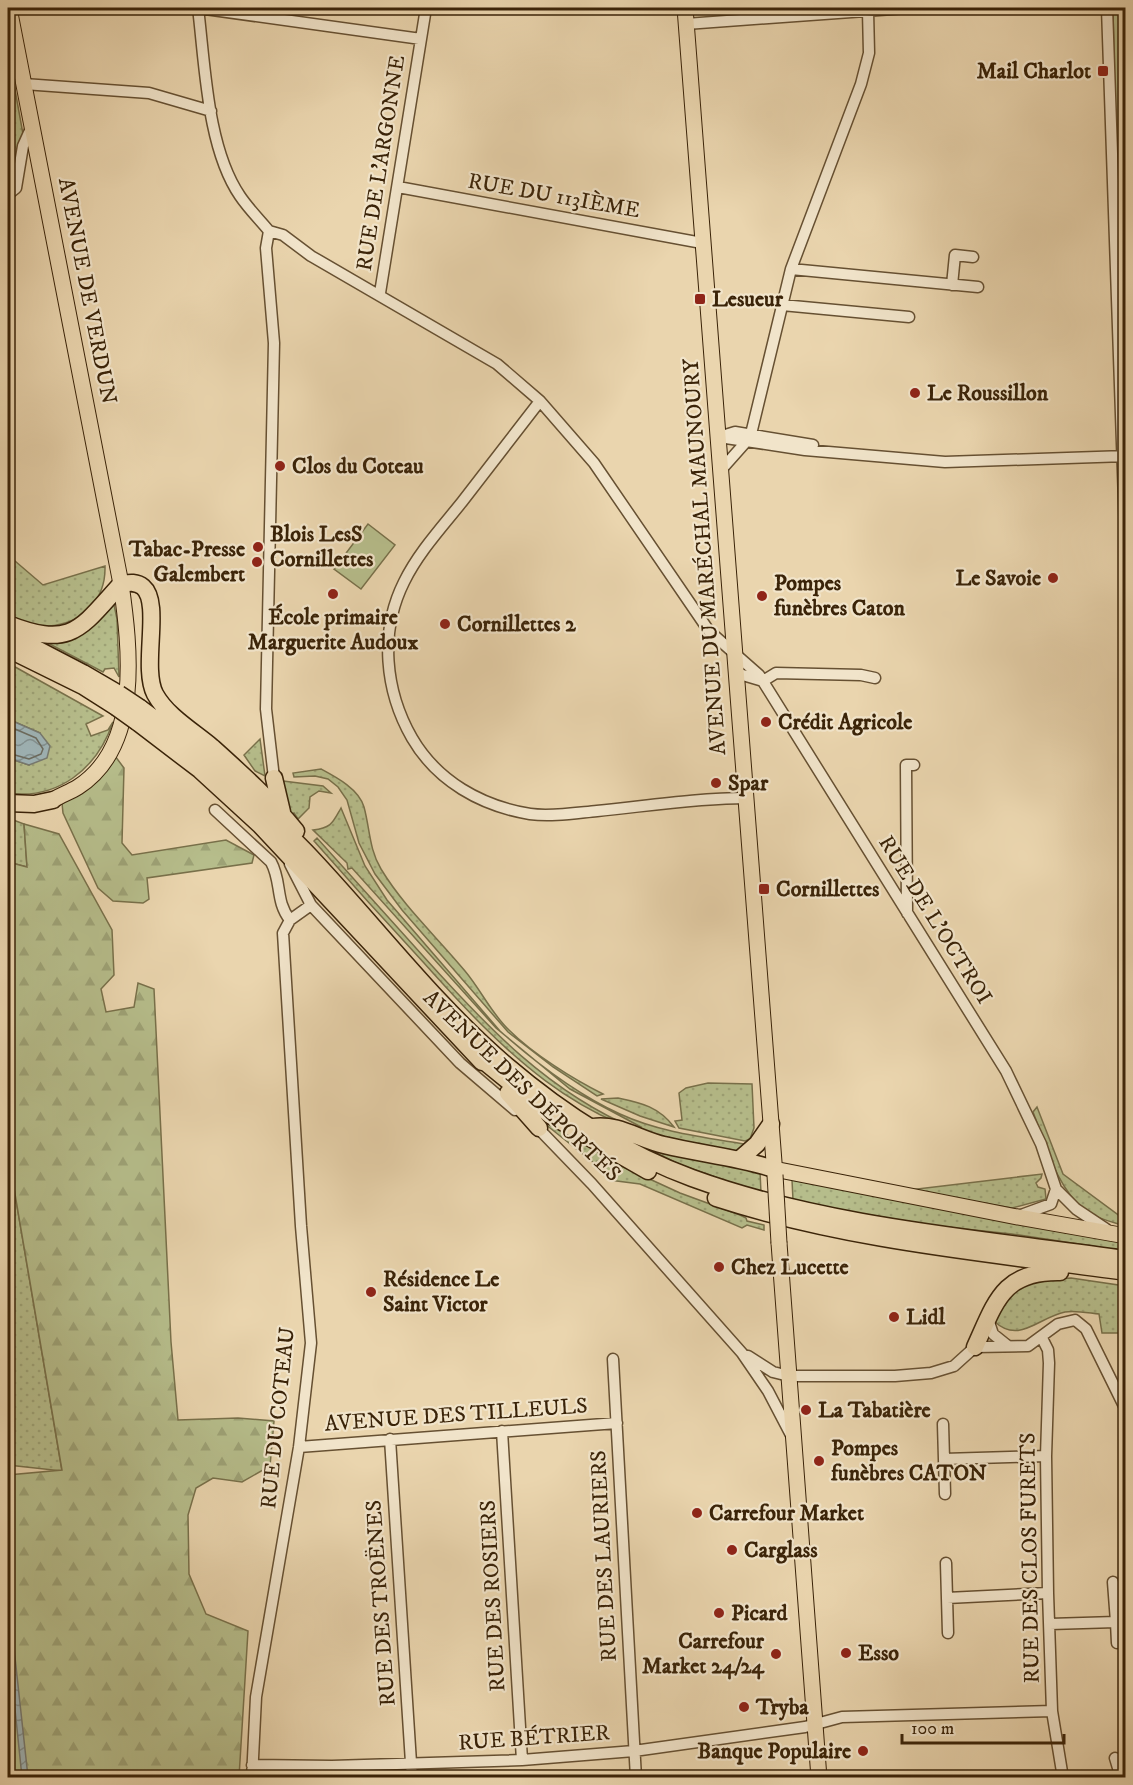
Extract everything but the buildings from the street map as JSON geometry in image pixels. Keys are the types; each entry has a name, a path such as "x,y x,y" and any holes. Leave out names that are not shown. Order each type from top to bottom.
{"highway":[{"path":"8,624 42,635 74,631 90,620 121,584 136,583 144,587 149,596 151,608 148,667 155,694 173,716 257,788 285,834"},
{"path":"8,634 128,706"},
{"path":"8,649 128,706"},
{"name":"AVENUE DES DÉPORTÉS","path":"128,706 200,770 285,834 490,1050 551,1101 590,1127 654,1162 732,1192 800,1209 1125,1268"},
{"path":"257,788 268,784 274,777"},
{"path":"274,777 285,834"},
{"path":"8,803 34,804 53,800"},
{"name":"AVENUE DES DÉPORTÉS","path":"285,834 475,1054"},
{"path":"475,1054 539,1128"},
{"path":"475,1054 550,1115 624,1160 705,1194 779,1218 894,1240 1125,1268"},
{"path":"741,1158 757,1144 771,1124"},
{"path":"590,1127 607,1125 665,1145 741,1158 775,1172"},
{"path":"975,1347 1006,1287 1020,1277 1040,1272 1125,1268"}],"main road":[{"name":"AVENUE DU MARÉCHAL MAUNOURY","path":"685,8 775,1172 819,1778"},
{"name":"AVENUE DE VERDUN","path":"9,14 121,584 129,655 128,706 109,751 80,786 53,800"},
{"path":"775,1172 1124,1236"}],"street":[{"path":"274,777 266,709 274,343 266,248 269,231 239,194 222,158 211,111 198,8 421,39"},
{"name":"RUE DE L'ARGONNE","path":"380,293 426,8"},
{"path":"686,24 907,8"},
{"path":"1107,8 1113,225 1124,457 1125,560"},
{"path":"721,470 748,439 791,269 861,84 869,53 872,9"},
{"path":"24,84 149,93 211,111"},
{"path":"8,188 11,192 16,188 23,146 32,126"},
{"name":"RUE DU 113IÈME","path":"398,188 702,243"},
{"path":"1113,225 1125,225"},
{"name":"RUE DE L'OCTROI","path":"269,231 283,235 311,256 380,293 497,363 540,401 594,463 709,631 754,669 763,681 1023,1103 1056,1189 1089,1219 1124,1236"},
{"path":"952,285 955,255 973,257"},
{"path":"791,269 978,287"},
{"path":"782,305 909,317"},
{"path":"540,401 432,540 404,582 389,624 387,667 398,713 417,746 440,774 469,794 500,807 532,814 563,814 746,798"},
{"path":"719,437 945,462 1124,457"},
{"path":"736,674 763,681 776,673 861,675 875,678"},
{"path":"908,913 906,765 914,765"},
{"path":"215,810 259,850 277,872 281,908 290,920 311,905"},
{"name":"AVENUE DES DÉPORTÉS","path":"285,834 311,905 460,1063 539,1128 688,1290 742,1353 768,1391 795,1441"},
{"name":"RUE DU COTEAU","path":"252,1778 256,1697 299,1447 311,1343 301,1226 283,933 290,920"},
{"path":"1012,1216 1026,1214 1051,1204 1056,1189"},
{"path":"988,1318 993,1334 1008,1347"},
{"path":"789,1376 895,1376 931,1373 954,1366 975,1347 1028,1346 1064,1322 1075,1320 1083,1325 1125,1410"},
{"name":"RUE DES CLOS FURETS","path":"1042,1338 1048,1350 1049,1363 1046,1456 1052,1711 1063,1778"},
{"name":"AVENUE DES DÉPORTÉS","path":"742,1353 773,1372 789,1376"},
{"name":"RUE DES LAURIERS","path":"613,1359 636,1778"},
{"name":"AVENUE DES TILLEULS","path":"299,1447 617,1423"},
{"path":"943,1424 945,1494"},
{"name":"RUE DES ROSIERS","path":"502,1431 522,1760"},
{"name":"RUE DES TROËNES","path":"390,1439 412,1778"},
{"path":"944,1459 1046,1456"},
{"path":"946,1563 948,1633"},
{"path":"1113,1582 1118,1643"},
{"path":"947,1598 1048,1593"},
{"path":"1050,1624 1116,1622"},
{"name":"RUE BÉTRIER","path":"252,1765 411,1765 522,1760 634,1751 816,1724 842,1717 1052,1711"},
{"path":"1115,1758 1121,1778"}],"green space":[{"path":"1113,8 1125,8 1125,217 1117,207"},
{"path":"8,51 23,134 13,186 8,144"},
{"path":"1125,232 1125,442 1119,240"},
{"path":"368,524 395,545 361,589 334,569"},
{"path":"8,555 43,585 105,566 101,589 90,608 71,621 48,626 22,621 8,615"},
{"path":"113,600 117,619 119,677 114,668 105,669 103,672 42,640"},
{"path":"8,663 103,716 86,724 91,736 108,730 113,722 97,754 73,778 59,786 26,794 8,793 8,758 29,765 40,733 8,719"},
{"path":"260,739 265,776 255,771 244,755"},
{"path":"115,756 124,768 122,843 132,855 226,840 254,855 252,863 147,878 149,899 143,903 113,901 98,888 63,813 62,803 96,782"},
{"path":"321,769 346,784 357,795 364,807 372,846 381,869 410,909 471,978 503,1023 541,1057 603,1094 597,1096 553,1067 508,1032 402,910 375,874 359,843 347,800 338,787 328,779 315,776 294,777 293,773"},
{"path":"283,781 323,786 331,793 319,791 310,797 309,808 298,819 294,813 290,815"},
{"path":"341,808 365,866 387,900 506,1036 496,1028 352,868 348,869 347,863 313,830 331,824"},
{"path":"8,818 24,824 27,867 8,862"},
{"path":"24,824 59,834 112,930 114,975 101,989 106,1012 134,1007 138,983 154,989 171,1342 178,1420 238,1418 274,1421 270,1466 242,1482 213,1478 196,1488 188,1515 189,1574 206,1614 248,1631 239,1777 8,1777 8,1475 62,1470 8,1153 8,862 27,867"},
{"path":"317,838 448,983 521,1056 576,1097 606,1115 638,1130 641,1127 570,1089 542,1066 588,1097 620,1114 665,1130 744,1144 744,1151 698,1146 655,1137 615,1122 579,1103 545,1080 513,1054 453,995 314,841"},
{"path":"708,1083 752,1084 754,1128 750,1139 745,1141 679,1128 675,1121 682,1120 679,1093 686,1088"},
{"path":"618,1098 656,1110 674,1127 640,1116 601,1099"},
{"path":"1037,1107 1063,1174 1125,1220 1125,1226 1086,1211 1067,1190 1053,1165 1033,1112"},
{"path":"540,1115 619,1165 680,1193 740,1215 747,1221 764,1225 764,1230 747,1225 742,1228 640,1184 609,1180 594,1163 540,1120"},
{"path":"633,1142 760,1171 761,1193 681,1165"},
{"path":"8,1153 62,1471 8,1465"},
{"path":"1042,1174 1036,1183 1038,1187 1045,1189 1046,1199 1012,1208 909,1190"},
{"path":"792,1180 1125,1241 1125,1251 1012,1234 937,1226 793,1200"},
{"path":"1071,1278 1125,1286 1125,1333 1102,1333 1099,1314 1073,1311 1056,1315 1021,1330 1003,1328 994,1321 1010,1296 1024,1285"},
{"path":"8,1618 25,1777 8,1777"}],"water":[{"path":"8,719 40,733 50,746 47,758 29,765 8,758"},
{"path":"8,1593 28,1777 22,1777 8,1642"}],"place":[{"name":"Mail Charlot","path":"1103,71"},
{"name":"Lesueur","path":"700,299"},
{"name":"Le Roussillon","path":"915,393"},
{"name":"Clos du Coteau","path":"280,466"},
{"name":"Blois LesS Cornillettes","path":"258,547"},
{"name":"Tabac-Presse Galembert","path":"257,562"},
{"name":"Le Savoie","path":"1053,578"},
{"name":"École primaire Marguerite Audoux","path":"333,594"},
{"name":"Pompes funèbres Caton","path":"762,596"},
{"name":"Cornillettes 2","path":"445,624"},
{"name":"Crédit Agricole","path":"766,722"},
{"name":"Spar","path":"716,783"},
{"name":"Cornillettes","path":"764,889"},
{"name":"Chez Lucette","path":"719,1267"},
{"name":"Résidence Le Saint Victor","path":"371,1292"},
{"name":"Lidl","path":"894,1317"},
{"name":"La Tabatière","path":"806,1410"},
{"name":"Pompes funèbres CATON","path":"819,1461"},
{"name":"Carrefour Market","path":"697,1513"},
{"name":"Carglass","path":"732,1550"},
{"name":"Picard","path":"719,1613"},
{"name":"Esso","path":"846,1653"},
{"name":"Carrefour Market 24/24","path":"776,1654"},
{"name":"Tryba","path":"744,1707"},
{"name":"Banque Populaire","path":"863,1751"}]}
